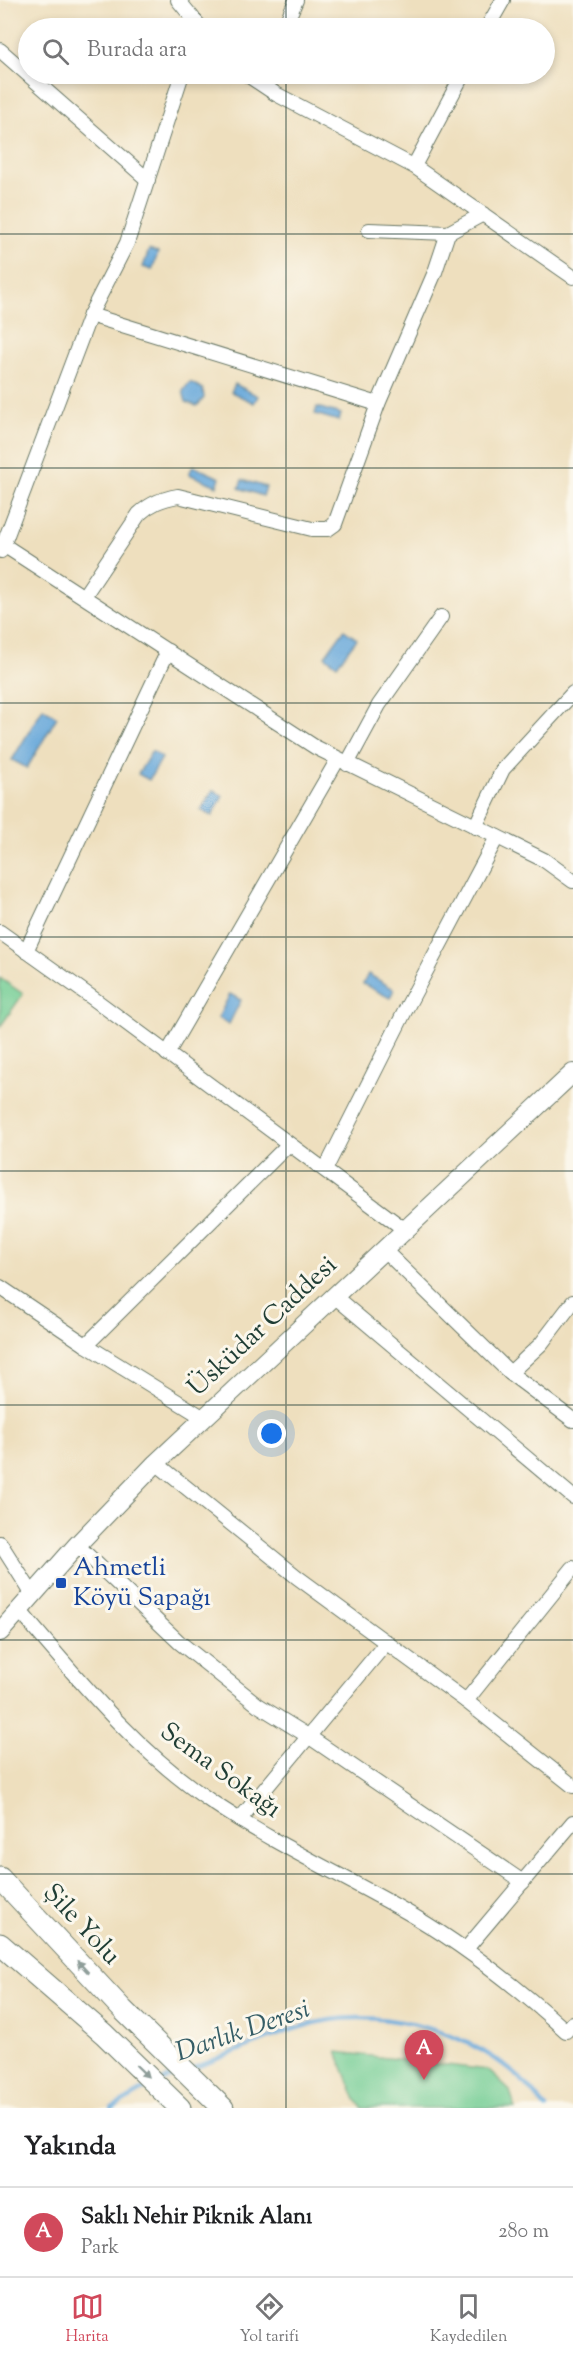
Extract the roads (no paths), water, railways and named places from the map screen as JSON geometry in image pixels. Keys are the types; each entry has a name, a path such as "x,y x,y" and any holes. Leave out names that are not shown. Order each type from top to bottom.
{"highway":[{"name":"Şile Yolu","path":"0,1878 123,2010 223,2108"},
{"path":"0,1944 104,2034 180,2108"}],"main road":[{"name":"Üsküdar Caddesi","path":"0,1632 77,1545 156,1462 573,1073"}],"street":[{"path":"178,0 191,18"},
{"path":"289,18 296,0"},
{"path":"492,18 502,0"},
{"path":"0,51 18,67"},
{"path":"38,84 147,180"},
{"path":"179,84 127,243 90,315 2,539 84,596 315,747 544,860 573,881"},
{"path":"268,84 276,94 414,166 573,277"},
{"path":"414,166 458,84"},
{"path":"369,230 448,233 483,214"},
{"path":"84,596 139,514 149,505 160,500 178,496 312,529 328,529 338,520 347,487 378,404 435,272 448,233"},
{"path":"90,315 378,404"},
{"path":"167,1054 342,761 441,617"},
{"path":"26,951 168,651"},
{"path":"475,827 503,769 573,693"},
{"path":"325,1170 407,1007 497,837"},
{"path":"0,932 404,1229"},
{"path":"86,1345 288,1145"},
{"path":"383,1249 510,1373 573,1420"},
{"path":"0,1287 86,1345 204,1418"},
{"path":"333,1296 573,1497"},
{"path":"510,1373 541,1344 573,1302"},
{"path":"156,1462 297,1577 466,1701 573,1786"},
{"path":"0,1543 33,1595"},
{"path":"77,1545 179,1642 258,1705 308,1736 523,1882"},
{"path":"466,1701 573,1568"},
{"name":"Sema Sokağı","path":"20,1610 94,1698 165,1767 212,1802 240,1819 283,1845 399,1907 466,1949 570,2031"},
{"path":"240,1819 387,1642"},
{"path":"466,1949 573,1822"}],"water":[{"path":"149,250 158,253 152,270 143,267"},
{"path":"190,382 203,389 204,398 197,406 186,402 183,391"},
{"path":"235,384 258,396 254,403 231,392"},
{"path":"317,407 341,414 339,421 315,414"},
{"path":"193,466 220,478 217,486 189,474"},
{"path":"242,480 266,487 263,496 239,488"},
{"path":"344,630 357,639 337,665 325,656"},
{"path":"43,708 57,717 27,768 12,760"},
{"path":"152,751 162,758 149,780 138,774"},
{"path":"213,790 223,796 212,816 201,810"},
{"path":"368,974 394,989 390,998 363,984"},
{"path":"230,994 241,1000 229,1024 218,1018"}],"waterway":[{"name":"Darlık Deresi","path":"193,2068 304,2026 330,2020 358,2018 387,2020 443,2033 469,2044 494,2058 515,2074 546,2108"},
{"name":"Darlık Deresi","path":"162,2081 179,2074"},
{"name":"Darlık Deresi","path":"112,2108 149,2087"}],"place":[{"name":"Ahmetli Köyü Sapağı","path":"61,1583"},
{"name":"Saklı Nehir Piknik Alanı","path":"424,2080"}]}
